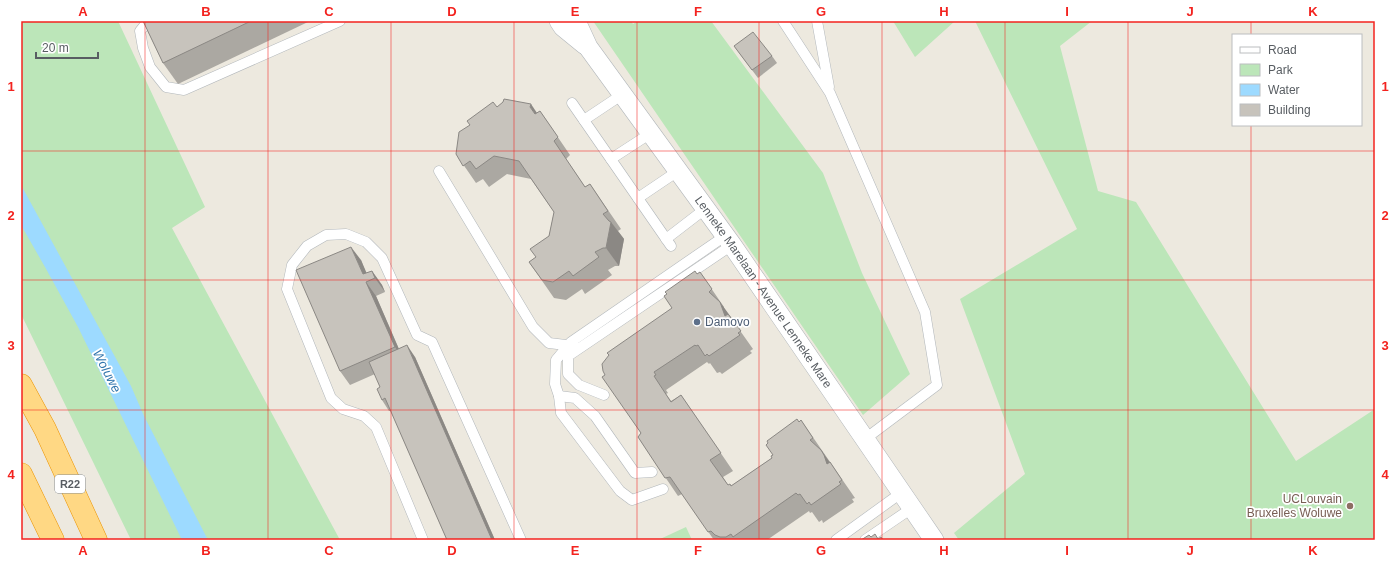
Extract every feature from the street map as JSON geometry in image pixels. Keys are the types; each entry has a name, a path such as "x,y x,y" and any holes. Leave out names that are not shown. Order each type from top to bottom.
{"highway":[{"name":"R22","path":"21,384 45,429 96,540"},
{"path":"21,474 53,540"}],"street":[{"name":"Lenneke Marelaan - Avenue Lenneke Mare","path":"559,21 563,27 588,47"},
{"name":"Lenneke Marelaan - Avenue Lenneke Mare","path":"576,21 588,47 728,240 934,540"}],"lane":[{"path":"148,21 140,31 143,48 150,67 166,87 184,90 340,21"},
{"path":"782,21 830,93 925,312 937,385 865,439"},
{"path":"817,21 830,93"},
{"path":"584,120 623,94"},
{"path":"572,103 669,242 705,209"},
{"path":"611,159 651,133"},
{"path":"438,171 533,327 549,343 582,347"},
{"path":"638,198 678,171"},
{"path":"423,540 376,427 364,416 343,409 332,398 287,289 292,265 307,246 326,235 346,234 366,242 382,258 417,335 432,342 521,540"},
{"path":"663,489 632,500 620,490 562,413 555,384 556,360 571,342 728,240"},
{"path":"604,395 579,385 568,374 568,356 728,240"},
{"path":"559,396 575,398 595,416 635,472 652,472"},
{"path":"836,540 907,500"},
{"path":"865,540 907,500"}],"green space":[{"path":"21,21 118,21 205,207 172,228 340,540 131,540 21,314"},
{"path":"593,21 631,21 633,24 638,21 711,21 823,173 862,273 910,374 863,415"},
{"path":"893,21 955,21 915,57"},
{"path":"975,21 1092,21 1060,46 1098,191 1136,202 1296,461 1375,409 1375,537 1370,540 959,540 954,533 1025,474 960,299 1077,229"},
{"path":"686,527 692,540 658,540"}],"water":[{"name":"Woluwe","path":"21,185 131,386 144,416 208,540 182,540 78,327 21,225"}],"building":[{"path":"143,21 251,21 163,63"},
{"path":"753,32 772,56 752,70 734,46"},
{"path":"504,99 531,104 530,107 535,114 540,111 558,137 554,141 585,187 590,184 608,211 603,214 611,222 606,248 595,252 599,257 573,276 569,271 553,282 542,280 529,262 536,257 530,249 549,236 554,212 519,161 494,156 476,169 470,161 463,166 456,154 459,132 470,125 467,121 493,102 497,107 503,102"},
{"path":"351,247 363,274 372,271 375,278 366,282 395,347 340,371 296,270"},
{"path":"695,271 697,274 700,272 712,289 709,292 720,302 725,316 728,314 741,331 738,333 740,335 709,356 707,354 705,356 698,345 695,345 654,372 656,375 654,376 671,402 681,395 721,453 710,460 728,485 730,484 731,486 772,458 771,456 773,455 766,445 768,443 767,441 797,419 799,422 801,420 813,438 810,440 821,450 827,464 830,462 842,480 839,482 841,484 811,505 809,502 807,504 800,494 798,495 796,493 733,537 731,534 726,537 720,537 711,531 708,532 670,477 665,478 638,437 641,433 602,377 605,375 602,364 609,355 607,353 672,308 664,296 667,294 665,292"},
{"path":"407,345 492,540 447,540 385,398 382,400 377,389 380,387 369,362"},
{"path":"875,534 878,539 881,537 883,540 861,540 869,535 871,537"}],"place":[{"name":"Damovo","path":"697,322"},
{"name":"UCLouvain Bruxelles Woluwe","path":"1350,506"}]}
